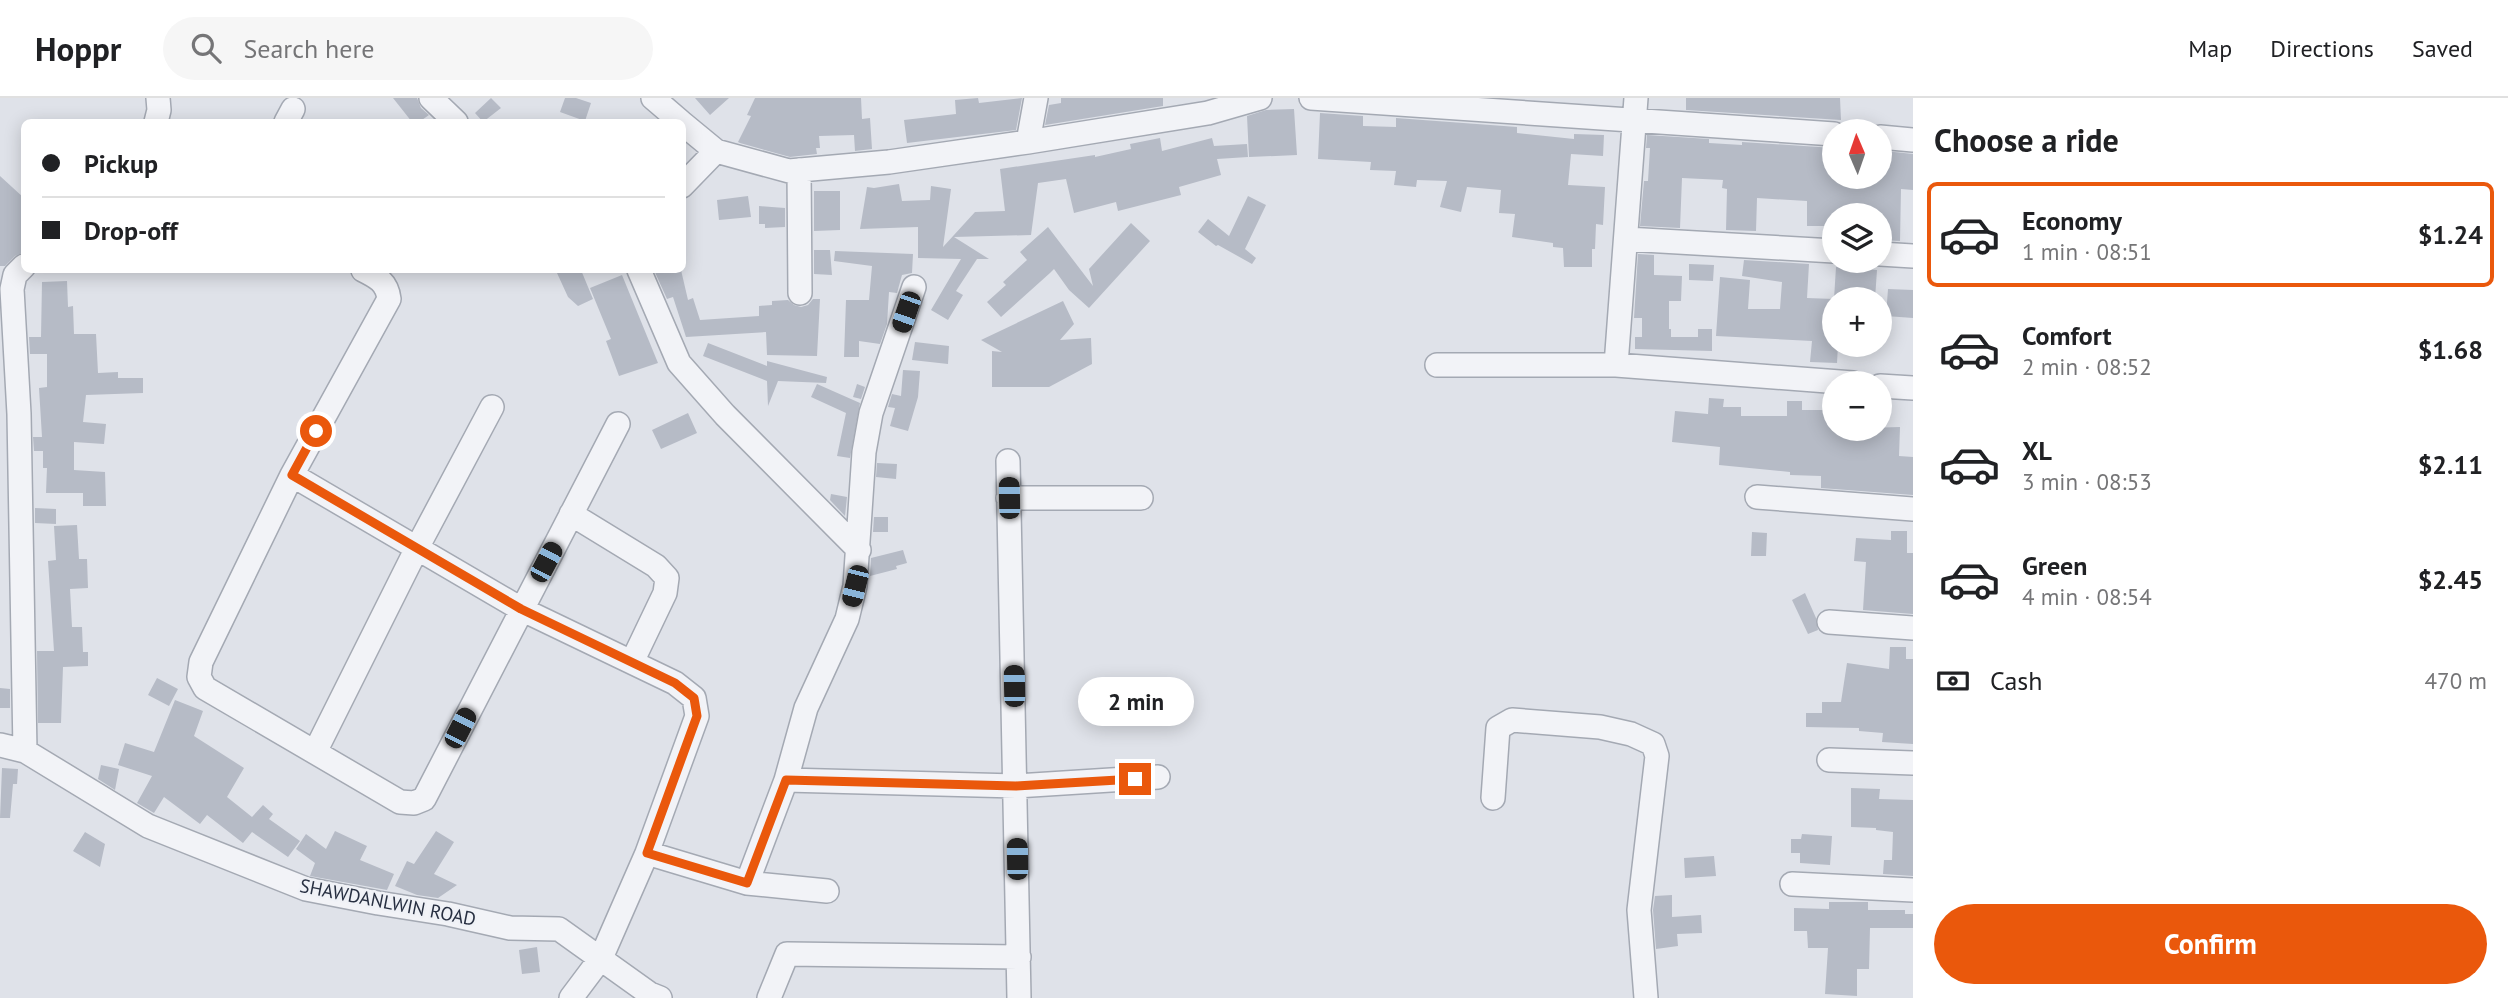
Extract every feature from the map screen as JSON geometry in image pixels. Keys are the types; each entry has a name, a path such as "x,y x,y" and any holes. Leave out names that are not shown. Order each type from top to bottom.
{"street":[{"path":"157,119 158,98"},
{"path":"432,98 453,119"},
{"path":"653,98 677,119"},
{"path":"1028,142 1036,98"},
{"path":"686,126 716,151 789,171 889,162 1028,142 1208,113 1261,98"},
{"path":"1311,98 1636,109 1822,132"},
{"path":"1616,365 1636,109"},
{"path":"1892,138 1913,140"},
{"path":"686,182 716,151"},
{"path":"799,170 800,293"},
{"path":"1626,239 1822,250"},
{"path":"1892,255 1913,256"},
{"path":"21,269 15,275 12,289 9,415 25,751"},
{"path":"369,273 381,279 389,299 292,475 201,662 199,677 205,688 400,802 414,803 424,799 618,424"},
{"path":"640,273 678,363 725,415 859,550"},
{"path":"747,883 786,780 806,708 847,620 855,586 864,452 871,413 914,287"},
{"path":"1437,365 1616,365 1822,381"},
{"path":"1892,387 1913,388"},
{"path":"315,752 417,548 492,407"},
{"path":"1009,461 1019,998"},
{"path":"292,475 521,609 675,683 694,698 697,716 647,853 601,958 571,998"},
{"path":"1757,497 1913,509"},
{"path":"1009,498 1141,498"},
{"path":"571,514 656,566 667,578 665,593 632,663"},
{"path":"1829,622 1913,628"},
{"path":"1493,798 1498,728 1511,720 1600,727 1631,734 1653,744 1657,756 1639,910 1646,998"},
{"name":"SHAWDANLWIN ROAD","path":"0,745 25,751 148,825 306,889 448,914 510,928 559,929 650,994 660,998"},
{"path":"1829,760 1913,763"},
{"path":"786,780 1016,786 1158,777"},
{"path":"647,853 747,883 828,891"},
{"path":"1792,884 1913,890"},
{"path":"769,998 787,954 1018,957"}],"building":[{"path":"393,98 417,98 421,108 429,115 423,119 410,119"},
{"path":"491,98 501,108 487,119 480,119 475,113"},
{"path":"565,98 591,103 586,119 560,112"},
{"path":"695,98 729,98 710,115"},
{"path":"755,98 861,98 862,119 870,118 872,149 855,151 854,135 819,136 820,148 816,148 817,154 790,157 740,143 738,142 751,116 747,115"},
{"path":"978,98 979,103 1022,98 1016,130 907,143 904,120 956,114 955,100"},
{"path":"1061,98 1163,98 1163,106 1045,125 1049,105 1061,103"},
{"path":"1686,98 1840,98 1841,119 1826,119 1686,110"},
{"path":"1294,109 1297,155 1249,157 1247,116 1266,110"},
{"path":"1320,113 1363,116 1363,126 1396,127 1396,118 1517,127 1517,133 1574,139 1574,134 1604,135 1603,156 1571,154 1568,185 1605,187 1603,225 1596,224 1592,267 1564,267 1563,248 1553,247 1553,243 1512,237 1515,214 1499,213 1501,190 1467,187 1461,212 1440,207 1447,181 1417,180 1416,187 1394,185 1396,171 1370,170 1371,162 1318,159"},
{"path":"1647,135 1709,139 1709,143 1742,145 1742,142 1822,147 1822,189 1892,189 1892,152 1913,154 1913,190 1901,189 1900,241 1892,241 1892,203 1822,203 1822,226 1807,226 1807,201 1757,198 1756,231 1726,230 1727,189 1722,188 1723,180 1682,178 1680,228 1640,226 1644,181 1648,181 1650,148 1646,148"},
{"path":"1160,138 1162,151 1212,138 1214,146 1247,144 1248,157 1217,159 1221,175 1179,187 1181,195 1118,211 1116,202 1074,213 1066,179 1038,183 1031,235 954,237 989,259 977,259 956,291 963,295 948,320 931,310 961,259 918,258 918,227 860,229 867,187 899,184 902,201 930,200 931,186 951,189 943,247 975,212 1005,211 1000,169 1095,157 1131,149 1130,144"},
{"path":"0,176 21,195 21,253 5,266 0,266"},
{"path":"814,191 840,191 840,230 814,231"},
{"path":"748,196 751,217 719,220 717,200"},
{"path":"1248,196 1266,205 1245,249 1256,258 1252,264 1216,246 1198,232 1208,219 1229,236"},
{"path":"759,206 785,208 785,227 765,228 765,224 759,224"},
{"path":"1131,223 1150,241 1089,308 1069,290 1054,269 1001,317 987,302 1006,285 1003,282 1027,260 1020,252 1048,227 1093,286 1089,269"},
{"path":"814,250 830,250 832,275 814,274"},
{"path":"835,251 913,254 912,273 902,275 897,293 889,292 887,324 880,344 859,341 859,357 844,357 846,300 869,300 872,266 834,261"},
{"path":"1638,254 1654,255 1654,275 1682,276 1681,301 1669,301 1671,337 1698,337 1698,329 1712,329 1712,351 1635,349 1635,337 1642,337 1642,318 1634,318"},
{"path":"1744,260 1809,264 1807,298 1822,299 1822,357 1837,357 1837,363 1810,362 1812,341 1716,336 1720,277 1750,280 1748,309 1780,309 1782,282 1742,276"},
{"path":"1689,264 1714,265 1713,281 1689,280"},
{"path":"557,273 582,273 593,299 578,306 568,297"},
{"path":"655,273 682,273 688,300 693,298 700,320 759,316 759,306 772,305 772,301 788,300 801,307 808,305 813,299 820,299 817,356 767,355 766,332 686,337 673,297 667,299"},
{"path":"1836,273 1877,273 1876,287 1835,287"},
{"path":"622,275 658,363 619,376 606,341 611,339 590,288"},
{"path":"67,281 68,307 73,306 74,334 96,334 98,373 118,372 118,378 143,378 143,393 86,395 83,422 106,424 104,444 74,442 74,470 105,472 106,506 83,506 83,493 46,493 47,468 43,468 43,451 34,451 33,437 42,437 39,388 47,387 47,354 30,354 29,337 41,337 42,282"},
{"path":"1892,289 1913,290 1913,318 1892,316"},
{"path":"1063,301 1074,324 1060,340 1091,338 1092,364 1049,387 992,387 992,351 1002,352 981,340"},
{"path":"915,342 949,346 948,364 912,360"},
{"path":"708,343 767,366 767,361 827,377 826,383 778,381 768,406 767,381 703,356"},
{"path":"903,370 920,371 918,397 908,431 890,426 895,408 888,407 892,394 901,396"},
{"path":"817,384 860,403 850,458 837,456 846,413 811,397"},
{"path":"857,384 865,387 861,399 853,397"},
{"path":"1709,398 1724,399 1723,407 1741,407 1741,416 1787,416 1787,401 1802,401 1802,410 1822,410 1822,441 1892,441 1892,427 1900,427 1899,456 1913,457 1913,495 1821,488 1821,476 1790,475 1790,472 1719,465 1720,447 1672,442 1675,411 1708,414"},
{"path":"688,413 697,433 661,449 652,430"},
{"path":"877,463 897,464 896,479 876,477"},
{"path":"831,494 847,497 845,516 830,500"},
{"path":"35,508 56,509 56,524 35,523"},
{"path":"874,517 888,517 888,532 873,532"},
{"path":"77,525 79,559 87,559 88,588 70,589 72,627 82,627 83,652 88,652 88,666 63,667 61,723 38,723 37,651 54,651 48,561 56,560 54,526"},
{"path":"1891,531 1907,531 1907,553 1913,553 1913,614 1863,610 1866,562 1854,561 1856,538 1891,540"},
{"path":"1752,532 1767,533 1766,556 1751,556"},
{"path":"903,550 907,563 896,566 897,569 870,576 871,558"},
{"path":"1805,593 1818,630 1808,634 1792,600"},
{"path":"1890,647 1906,647 1906,659 1913,659 1913,744 1882,742 1883,733 1859,731 1859,728 1806,727 1806,713 1822,713 1822,702 1841,702 1847,663 1889,669"},
{"path":"157,678 178,689 169,706 148,695"},
{"path":"0,688 10,689 10,708 0,708"},
{"path":"175,700 203,711 194,736 244,768 227,797 252,817 263,805 273,814 269,819 300,841 288,857 252,832 243,843 207,815 200,824 164,797 154,813 137,803 152,776 118,765 125,743 154,752"},
{"path":"101,765 119,769 115,790 98,779"},
{"path":"2,768 18,769 17,784 13,784 10,818 0,818"},
{"path":"1851,788 1880,789 1879,799 1913,800 1913,876 1883,874 1884,860 1892,860 1893,832 1851,827"},
{"path":"335,831 367,846 360,860 394,874 387,890 310,876 315,863 296,849 306,834 326,849"},
{"path":"436,831 454,842 434,874 457,885 438,898 417,895 395,886 407,861 414,864"},
{"path":"85,832 105,844 100,867 73,851"},
{"path":"1802,834 1832,836 1830,865 1800,863 1800,853 1791,853 1791,839 1801,839"},
{"path":"1714,856 1716,876 1685,878 1684,858"},
{"path":"1672,895 1672,917 1701,915 1702,933 1677,934 1678,946 1656,949 1653,910 1655,896"},
{"path":"1829,902 1868,902 1868,910 1905,910 1905,914 1913,914 1913,928 1870,928 1869,969 1857,969 1857,996 1825,994 1828,948 1808,948 1807,931 1794,931 1794,908 1829,909"},
{"path":"537,947 540,972 522,974 519,950"}],"route":[{"path":"316,431 292,475 521,609 675,683 694,698 697,716 647,853 747,883 786,780 1016,786 1135,779"}]}
